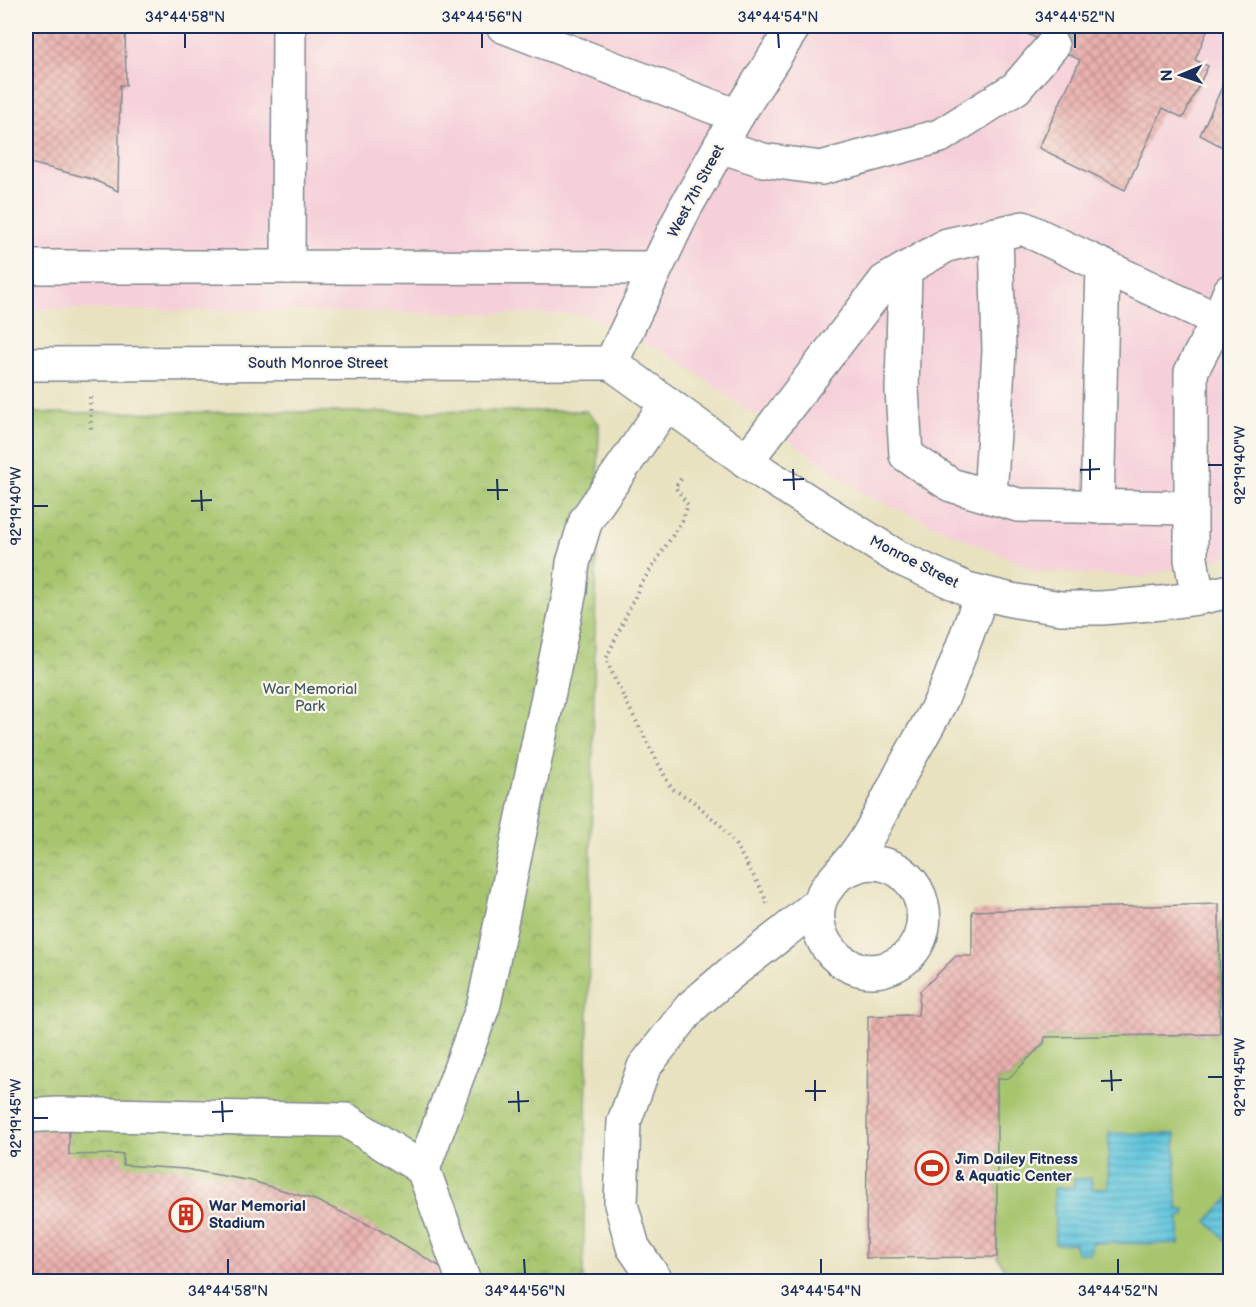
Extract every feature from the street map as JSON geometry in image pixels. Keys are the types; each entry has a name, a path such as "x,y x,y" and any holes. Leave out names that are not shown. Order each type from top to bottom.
{"street":[{"path":"288,267 289,26"},
{"path":"503,26 737,116"},
{"name":"West 7th Street","path":"611,363 685,208 737,116 794,26"},
{"path":"720,146 763,160 822,168 940,136 1016,88 1052,46"},
{"path":"746,461 885,281 947,245 1023,228 1103,266 1226,313 1191,372 1191,559 1198,598"},
{"path":"990,497 999,351 996,234"},
{"path":"1096,507 1103,266"},
{"path":"26,267 655,268"},
{"path":"905,270 902,390 906,455 951,485 1018,505 1191,508"},
{"name":"South Monroe Street","path":"26,364 611,363"},
{"name":"Monroe Street","path":"611,363 746,461 897,557 967,589 1011,600 1060,608 1102,608 1198,598 1230,591"},
{"path":"423,1169 484,1004 568,602 573,563 586,520 667,403"},
{"path":"839,874 855,866 873,863 890,867 906,876 917,890 924,907 924,925 919,941 909,955 895,965 878,970 861,970 844,964 831,953 822,938 818,920 819,903 827,887 866,839 944,695 982,592"},
{"path":"657,1281 633,1247 621,1204 624,1122 644,1067 691,1007 819,903"},
{"path":"26,1116 58,1114 346,1120 423,1169 464,1281"}],"path":[{"path":"90,395 91,432"},
{"path":"681,479 675,486 688,505 682,521 640,586 606,659 671,788 693,801 721,826 760,887 768,907"}],"shaded area":[{"path":"26,26 1230,26 1230,556 1141,577 1037,571 866,495 672,356 584,314 26,309"}],"green space":[{"name":"War Memorial Park","path":"586,411 599,423 583,1281 26,1281 26,413"},
{"path":"1230,917 1230,1281 1013,1281 997,1257 997,1079 1009,1078 1044,1044 1045,1037 1220,1034 1220,924"}],"water":[{"path":"1109,1133 1175,1134 1177,1209 1185,1209 1185,1216 1179,1216 1179,1244 1091,1243 1091,1253 1076,1253 1075,1243 1055,1244 1054,1188 1074,1187 1074,1179 1091,1178 1092,1188 1108,1188"},
{"path":"1230,1197 1230,1245 1207,1221"}],"building":[{"path":"26,26 125,26 126,85 120,85 118,191 92,179 26,162"},
{"path":"1028,26 1090,26 1096,28 1097,26 1209,26 1195,60 1208,66 1183,118 1163,108 1125,190 1039,148 1080,60 1024,32"},
{"path":"1230,70 1230,151 1200,135"},
{"name":"Jim Dailey Fitness & Aquatic Center","path":"1219,904 1220,1034 1045,1037 1044,1043 1009,1078 997,1079 997,1257 866,1258 868,1016 918,1015 920,991 956,956 972,956 972,911"},
{"name":"War Memorial Stadium","path":"69,1129 69,1155 123,1154 123,1165 185,1169 252,1181 315,1200 378,1229 444,1269 451,1282 26,1282 26,1130"}],"tunnel":[{"path":"1052,46 1060,26"}],"place":[{"name":"Jim Dailey Fitness & Aquatic Center","path":"932,1168"},
{"name":"War Memorial Stadium","path":"186,1215"}]}
